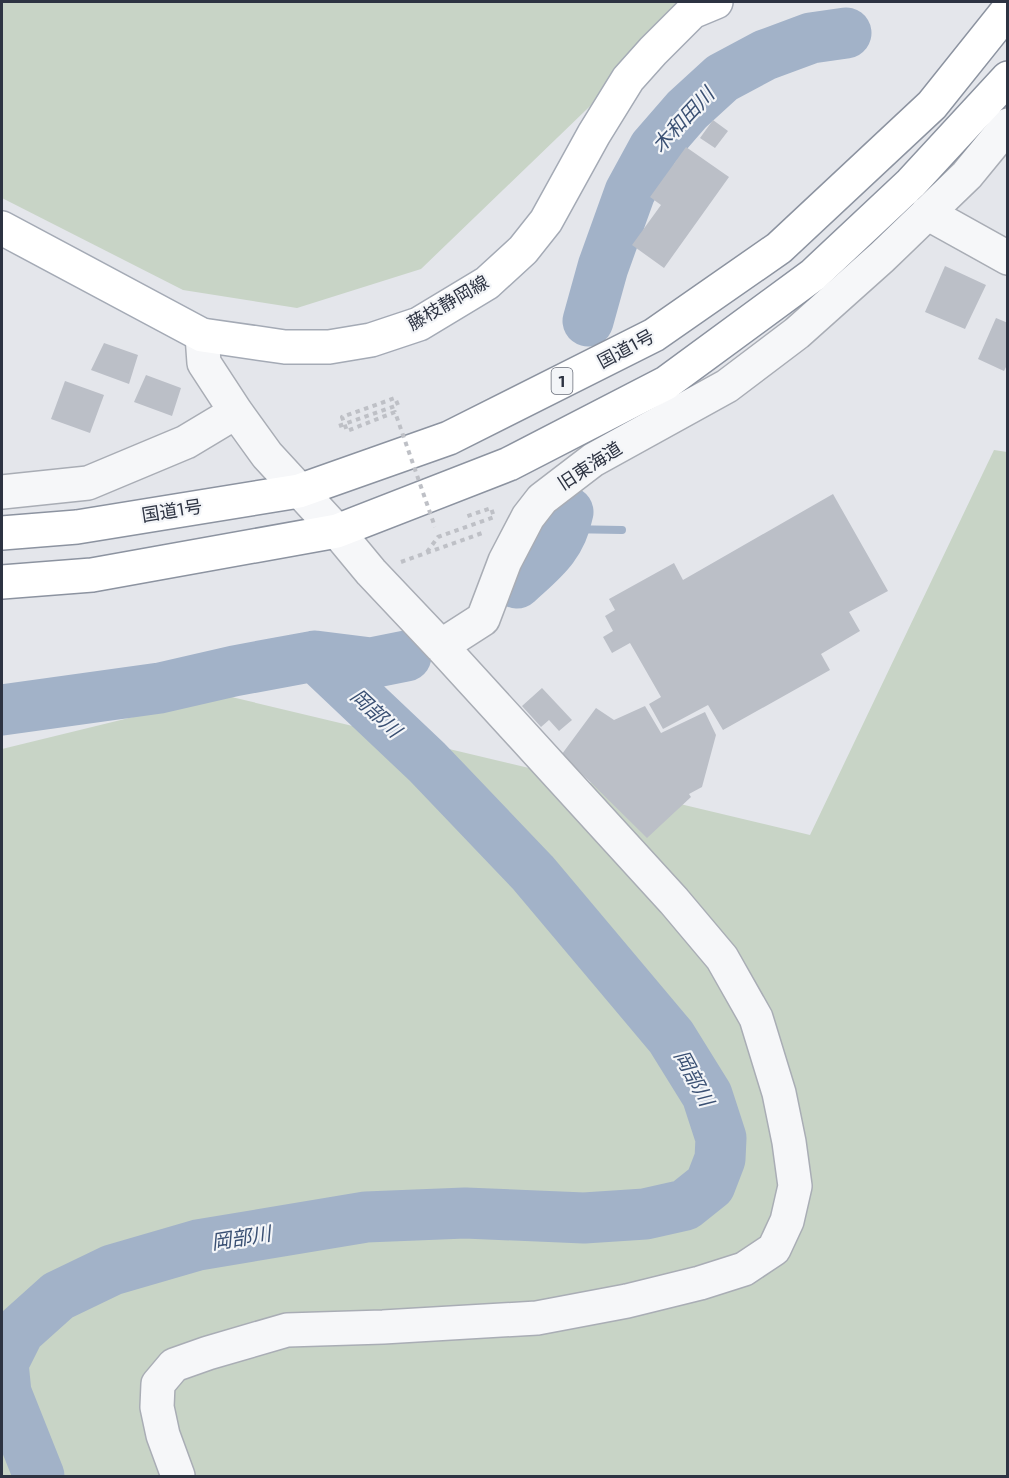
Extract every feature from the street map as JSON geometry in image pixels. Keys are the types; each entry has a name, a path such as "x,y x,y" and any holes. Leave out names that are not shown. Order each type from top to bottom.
{"main road":[{"name":"藤枝静岡線","path":"2,228 202,335 285,347 329,347 371,340 419,324 487,283 523,250 546,221 594,134 628,79 692,12 716,2"},
{"name":"国道1号","path":"2,533 77,527 299,491 449,438 654,335 779,248 932,105 1008,10"},
{"path":"2,582 92,574 337,531 509,464 666,383 813,275 911,183 1008,78"}],"street":[{"name":"旧東海道","path":"441,646 483,619 506,561 528,517 542,498 593,460 727,386 797,333 882,257 967,175 1008,125"},
{"path":"927,213 1008,258"},
{"path":"178,1476 163,1435 157,1407 158,1384 174,1365 286,1330 537,1318 627,1301 700,1283 744,1269 774,1249 788,1221 795,1186 789,1142 778,1093 756,1018 722,958 666,892 371,572 337,531 267,455 204,363 202,335"},
{"path":"2,492 88,483 186,442 236,412"},
{"path":"2,522 77,527"}],"path":[{"path":"339,426 398,405 395,398 342,417 347,431 395,412 435,527"},
{"path":"427,553 438,537 494,517 491,508 458,519"},
{"path":"371,572 528,517"}],"green space":[{"path":"2,2 698,2 421,269 297,308 183,290 2,198"},
{"path":"994,450 1007,452 1007,1476 2,1476 2,749 223,695 810,835"}],"building":[{"path":"713,120 728,131 715,148 700,138"},
{"path":"686,147 729,177 664,268 632,245 661,205 650,197"},
{"path":"945,266 986,285 965,329 925,312"},
{"path":"996,318 1008,323 1008,363 1004,371 978,359"},
{"path":"104,343 138,355 129,384 91,370"},
{"path":"146,375 181,388 172,416 134,402"},
{"path":"65,381 104,395 90,433 51,419"},
{"path":"833,494 888,591 849,612 860,631 821,654 830,670 723,730 708,705 663,729 649,704 661,697 630,643 612,653 603,637 613,631 605,616 615,610 609,599 674,563 683,580"},
{"path":"542,688 572,720 559,731 549,720 541,727 522,706"},
{"path":"645,706 661,733 705,712 716,735 702,787 689,794 691,797 647,838 562,754 596,708 614,720"}],"waterway":[{"name":"木和田川","path":"588,321 603,267 630,192 654,148 687,110 722,78 765,55 811,38 846,33"},
{"name":"木和田川","path":"517,583 542,560 555,544 561,535 568,512"},
{"path":"564,529 622,530"},
{"name":"岡部川","path":"2,710 160,688 315,656 371,663 406,656"},
{"name":"岡部川","path":"39,1476 6,1393 3,1363 19,1331 58,1296 112,1270 198,1245 366,1217 465,1213 584,1218 645,1214 685,1205 710,1185 720,1159 721,1138 707,1095 671,1037 533,873 427,762 315,656"}]}
